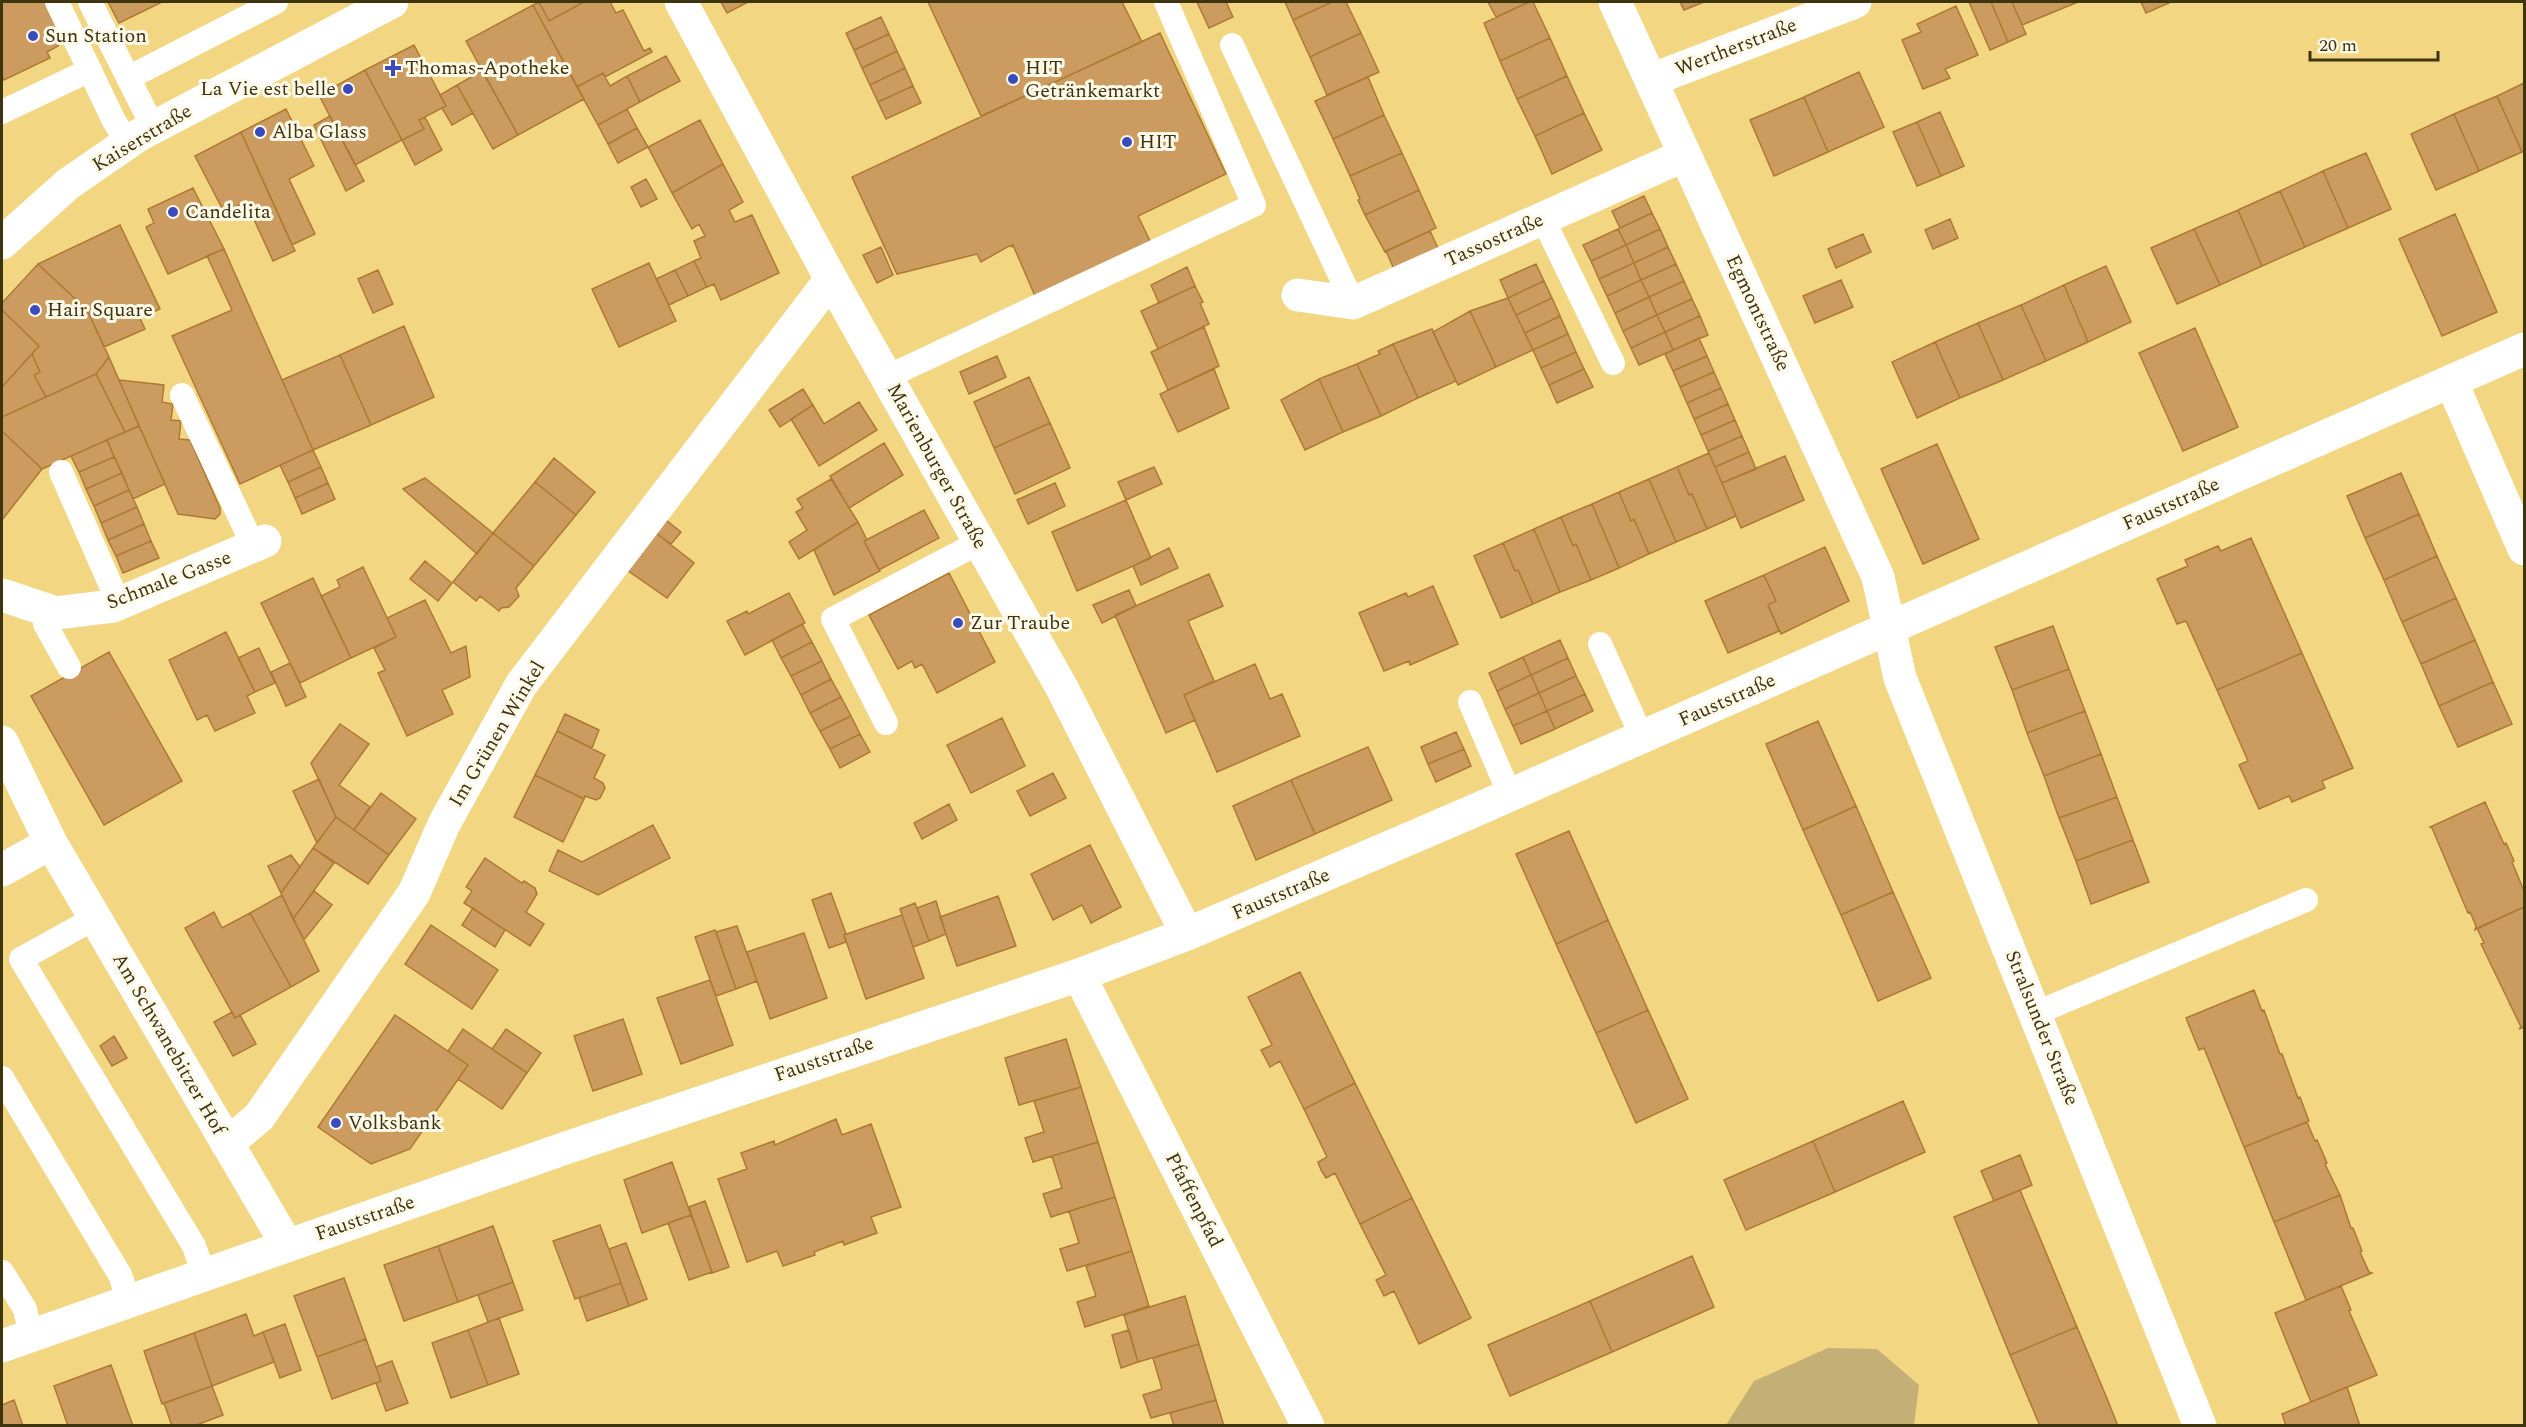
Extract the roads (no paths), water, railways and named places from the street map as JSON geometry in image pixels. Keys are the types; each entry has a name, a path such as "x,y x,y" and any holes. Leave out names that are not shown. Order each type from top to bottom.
{"street":[{"name":"Kaiserstraße","path":"2,240 68,184 141,135 392,2"},
{"name":"Marienburger Straße","path":"681,2 831,279 1062,688 1187,934"},
{"name":"Egmontstraße","path":"1615,2 1878,577 1889,628"},
{"name":"Wertherstraße","path":"1651,80 1855,2"},
{"name":"Tassostraße","path":"1353,303 1685,155"},
{"name":"Im Grünen Winkel","path":"227,1144 259,1117 414,893 444,824 521,685 831,279"},
{"path":"1298,295 1353,303"},
{"name":"Fauststraße","path":"16,1341 557,1150 1080,975 1187,934 1510,795 2524,349"},
{"path":"2451,381 2524,549"},
{"name":"Schmale Gasse","path":"2,595 56,613 119,604 260,544"},
{"name":"Stralsunder Straße","path":"1889,628 1900,678 2200,1425"},
{"name":"Am Schwanebitzer Hof","path":"2,742 51,843 287,1245"},
{"path":"2,870 51,843"},
{"name":"Pfaffenpfad","path":"1080,975 1308,1425"}],"lane":[{"path":"57,2 114,121 141,135"},
{"path":"90,2 128,78 141,135"},
{"path":"128,78 276,2"},
{"path":"894,389 1254,205 1166,2"},
{"path":"1232,45 1353,303"},
{"path":"2,112 90,70"},
{"path":"1543,219 1613,363"},
{"path":"182,395 260,544"},
{"path":"61,472 119,604"},
{"path":"886,723 833,619 980,542"},
{"path":"45,609 45,624 69,667"},
{"path":"1600,644 1642,737"},
{"path":"1470,702 1510,795"},
{"path":"2036,1013 2306,900"},
{"path":"95,918 21,959 194,1246 204,1275"},
{"path":"2,1078 120,1275 129,1301"},
{"path":"2,1272 25,1309 16,1341"}],"place":[{"name":"Sun Station","path":"33,36"},
{"name":"Thomas-Apotheke","path":"393,68"},
{"name":"HIT Getränkemarkt","path":"1013,79"},
{"name":"La Vie est belle","path":"348,89"},
{"name":"Alba Glass","path":"260,132"},
{"name":"HIT","path":"1127,142"},
{"name":"Candelita","path":"173,212"},
{"name":"Hair Square","path":"35,310"},
{"name":"Zur Traube","path":"958,623"},
{"name":"Volksbank","path":"336,1123"}]}
